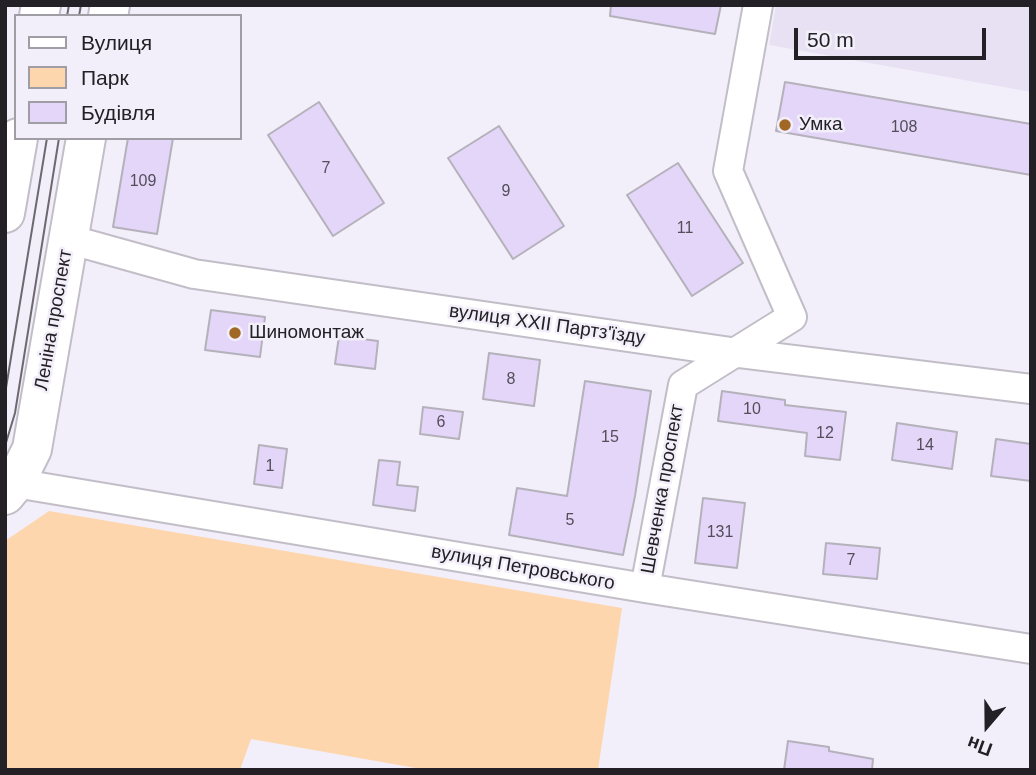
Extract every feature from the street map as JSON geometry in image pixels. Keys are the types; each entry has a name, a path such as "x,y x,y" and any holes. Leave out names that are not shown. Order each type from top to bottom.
{"street":[{"name":"Шевченка проспект","path":"645,589 683,385 792,317 728,172 758,5"},
{"path":"5,213 18,140"},
{"name":"Леніна проспект","path":"10,489 32,449 86,140"},
{"name":"вулиця XXII Партз'їзду","path":"68,240 194,274 738,353 1031,389"},
{"name":"вулиця Петровського","path":"10,489 1031,649"}],"shaded area":[{"path":"776,5 1031,5 1031,92 769,45"}],"green space":[{"path":"49,511 622,608 598,770 427,770 251,739 240,770 5,770 5,541"}],"building":[{"path":"611,5 721,5 715,34 610,16"},
{"path":"785,82 1031,124 1031,175 776,131"},
{"path":"319,102 384,203 333,236 268,135"},
{"path":"499,126 564,226 513,259 448,158"},
{"path":"128,140 173,140 157,234 113,227"},
{"path":"678,163 743,263 692,296 627,195"},
{"name":"Шиномонтаж","path":"211,310 265,317 260,357 205,350"},
{"path":"339,336 378,341 375,369 335,364"},
{"path":"489,353 540,360 534,406 483,399"},
{"path":"585,381 651,391 623,555 509,535 517,488 567,496"},
{"path":"722,391 785,400 785,405 846,412 840,460 805,456 807,433 718,421"},
{"path":"423,407 463,412 459,439 420,434"},
{"path":"897,423 957,432 952,469 892,460"},
{"path":"996,439 1031,444 1031,481 991,476"},
{"path":"259,445 287,449 282,488 254,484"},
{"path":"379,460 400,462 397,485 418,487 415,511 373,505"},
{"path":"703,498 745,503 737,568 695,563"},
{"path":"826,543 880,548 877,579 823,574"},
{"path":"788,741 829,747 829,751 873,759 872,770 784,770"}],"tram line":[{"path":"67,14 69,5"},
{"path":"79,14 81,5"},
{"path":"5,394 47,140"},
{"path":"5,446 15,413 59,140"}],"place":[{"name":"Умка","path":"785,125"},
{"name":"Шиномонтаж","path":"235,333"}]}
